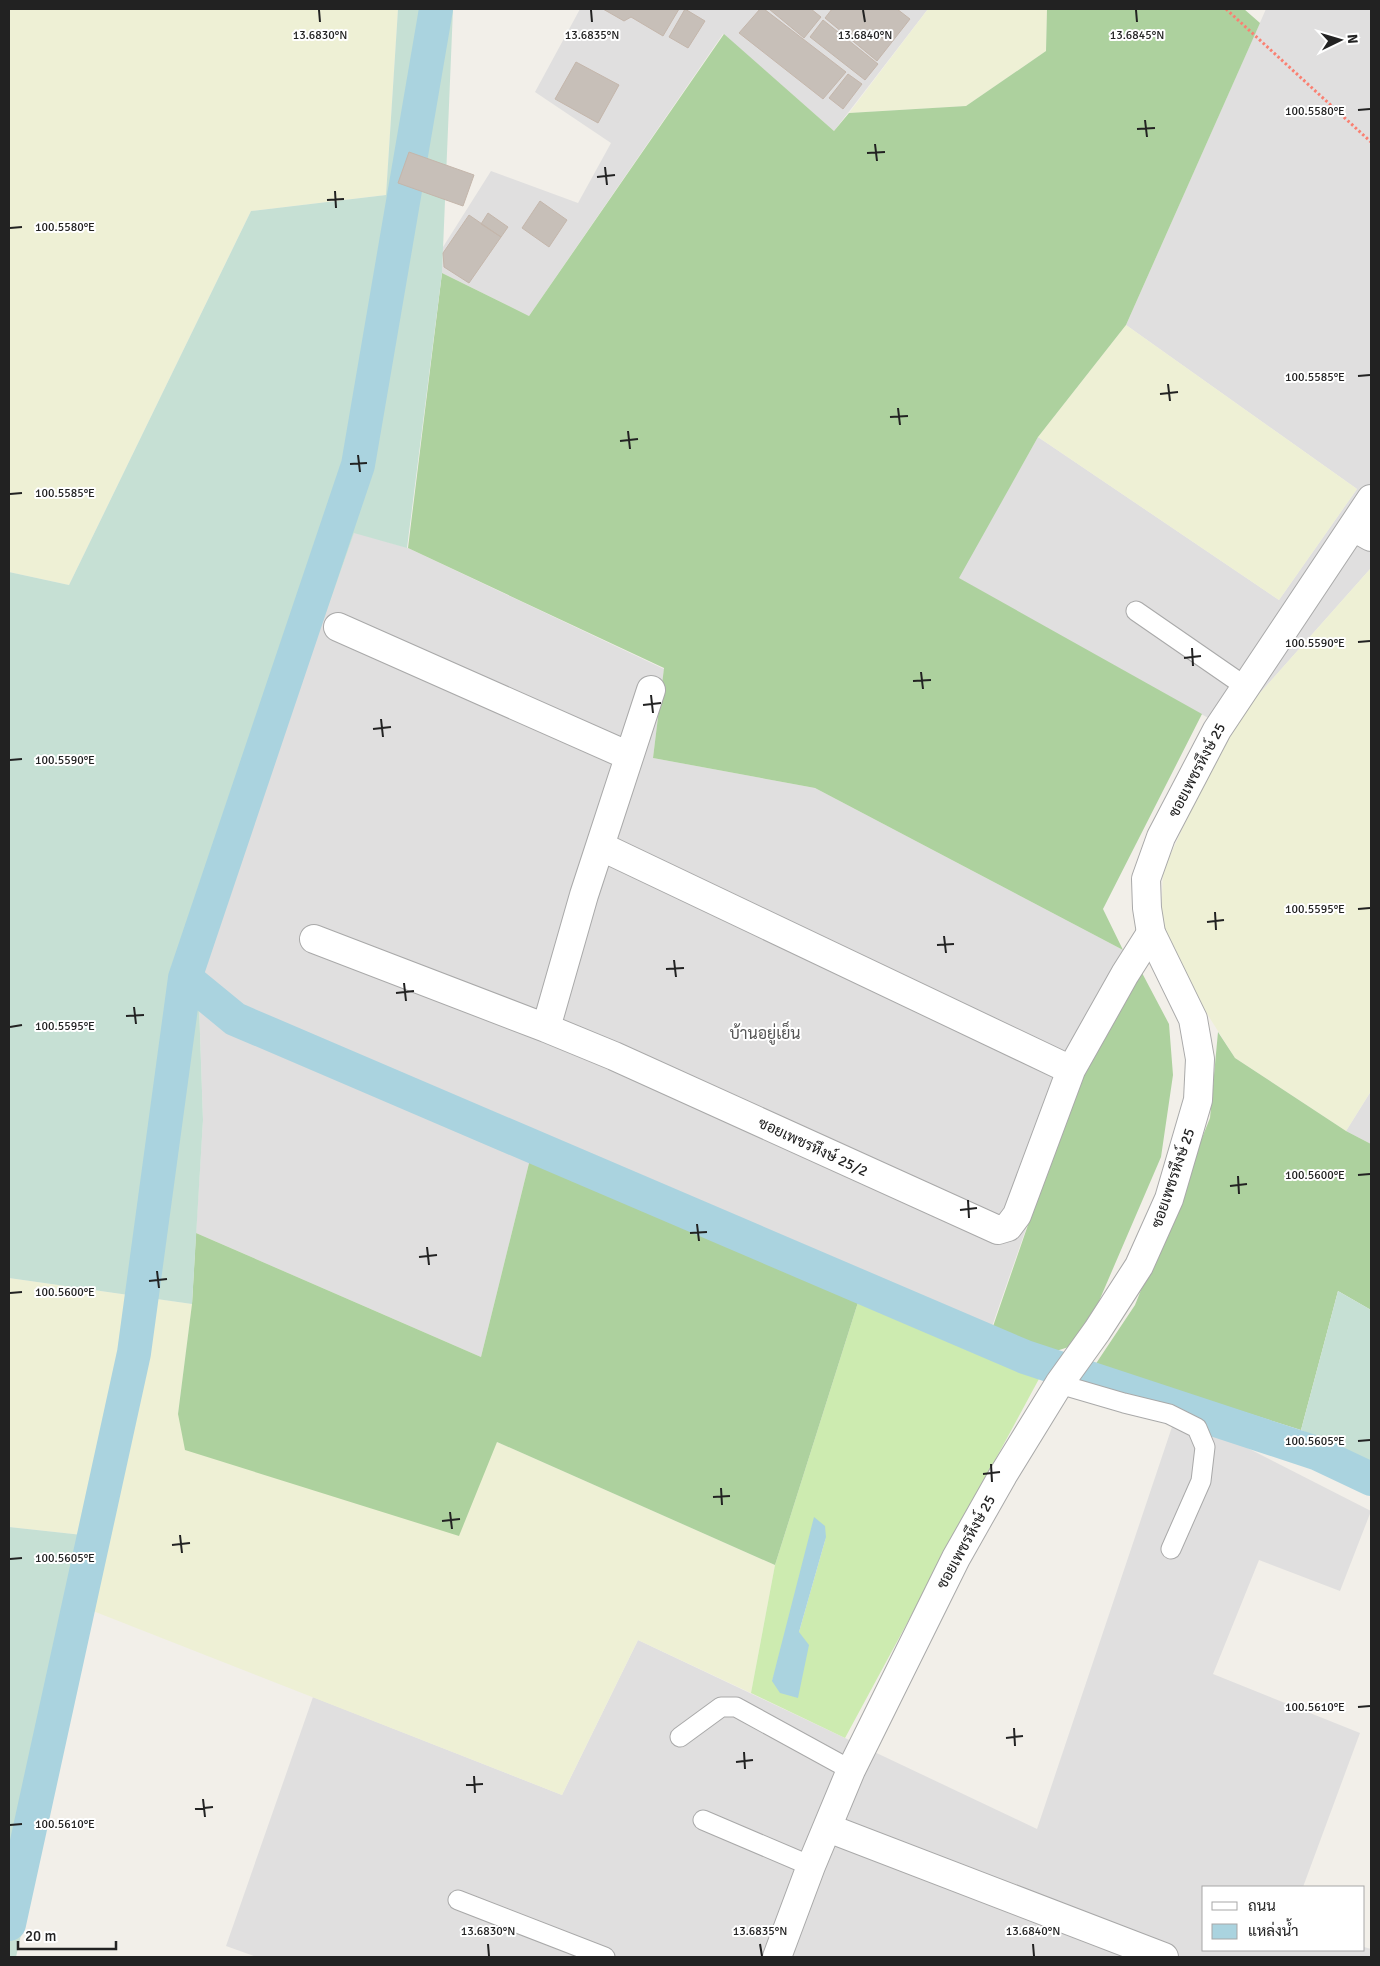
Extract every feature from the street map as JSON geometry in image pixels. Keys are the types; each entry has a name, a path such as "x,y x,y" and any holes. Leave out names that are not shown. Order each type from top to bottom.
{"street":[{"name":"ซอยเพชรหึงษ์ 25","path":"776,1957 851,1770 956,1558 1002,1475 1059,1384 1140,1266 1169,1199 1198,1100 1200,1059 1194,1019 1151,933 1147,908 1146,879 1161,838 1217,730 1246,687 1362,532 1371,499"},
{"path":"338,627 629,756"},
{"path":"546,1028 600,846 651,690"},
{"path":"600,846 1070,1070"},
{"name":"ซอยเพชรหึงษ์ 25/2","path":"314,939 614,1056 998,1230 1008,1227 1017,1215 1070,1070 1151,933"},
{"path":"828,1828 1164,1957"}],"lane":[{"path":"1136,611 1246,687"},
{"path":"1059,1384 1169,1414 1197,1428 1205,1447 1201,1481 1171,1549"},
{"path":"680,1736 721,1708 736,1707 851,1770"},
{"path":"703,1820 811,1866"},
{"path":"458,1900 605,1957"}],"path":[{"path":"1226,9 1371,142"}],"shaded area":[{"path":"580,9 928,9 834,131 723,34 529,316 442,273 443,247 491,171 578,203 611,143 535,92"},
{"path":"1266,9 1371,9 1371,568 1228,729 958,578 1038,437 1279,600 1357,489 1126,325"},
{"path":"354,532 408,548 664,669 653,758 815,788 1123,950 989,1335 532,1151 481,1357 196,1233 203,1120 198,976"},
{"path":"1371,1091 1371,1144 1346,1131"},
{"path":"1177,1412 1371,1511 1340,1591 1259,1560 1213,1674 1360,1733 1303,1886 1202,1886 1202,1951 1365,1951 1365,1947 1371,1949 1371,1957 257,1957 226,1946 313,1697 562,1795 638,1640 1037,1829"}],"green space":[{"path":"9,9 398,9 386,195 251,211 69,585 9,572"},
{"path":"398,9 453,9 442,273 407,548 354,533 198,976 203,1120 192,1304 9,1278 9,572 69,585 251,211 386,195"},
{"path":"928,9 1047,9 1046,51 966,106 849,113"},
{"path":"1047,9 1244,9 1260,23 1126,325 1038,437 959,578 1202,714 1103,909 1123,950 815,788 653,758 664,668 408,548 442,273 529,316 724,34 834,131 849,113 966,106 1046,51"},
{"path":"1126,325 1357,489 1279,600 1038,437"},
{"path":"1371,568 1371,1091 1346,1131 1235,1058 1199,1001 1161,924 1163,871 1228,729"},
{"path":"1141,971 1169,1024 1173,1075 1161,1157 1081,1343 1053,1352 988,1341 1070,1103 1105,1033"},
{"path":"1218,1032 1235,1058 1346,1131 1371,1144 1371,1310 1338,1291 1301,1430 1095,1365 1135,1305 1210,1118"},
{"path":"532,1151 860,1296 775,1565 497,1442 459,1536 185,1450 178,1414 192,1304 196,1233 481,1357"},
{"path":"9,1278 192,1304 178,1414 497,1442 775,1565 751,1693 638,1640 562,1795 93,1611 110,1538 9,1527"},
{"path":"1338,1291 1371,1310 1371,1463 1301,1430"},
{"path":"860,1296 1040,1377 845,1738 751,1693 775,1565","holes":["826,1537 799,1632 772,1681"]},
{"path":"9,1527 110,1538 16,1957 9,1957"}],"water":[{"path":"814,1517 825,1526 826,1537 799,1632 809,1645 798,1698 780,1693 772,1681"}],"building":[{"path":"603,9 679,9 663,36 631,17 624,21"},
{"path":"685,9 705,21 688,48 669,37"},
{"path":"760,9 764,9 846,72 823,99 739,33"},
{"path":"769,9 811,9 821,17 804,38"},
{"path":"832,9 897,9 910,19 877,61 825,18"},
{"path":"823,20 878,64 865,80 810,37"},
{"path":"576,62 619,85 598,123 555,99"},
{"path":"848,74 862,84 843,109 829,98"},
{"path":"409,152 474,175 463,206 398,183"},
{"path":"540,201 567,220 549,247 522,228"},
{"path":"488,213 508,227 501,237 481,224"},
{"path":"469,215 501,237 469,283 444,267 443,253"}],"waterway":[{"path":"9,1924 134,1353 185,978 358,465 436,9"},
{"path":"185,978 235,1019 1025,1357 1316,1453 1371,1479"}],"district":[{"name":"บ้านอยู่เย็น","path":"765,1033"}]}
